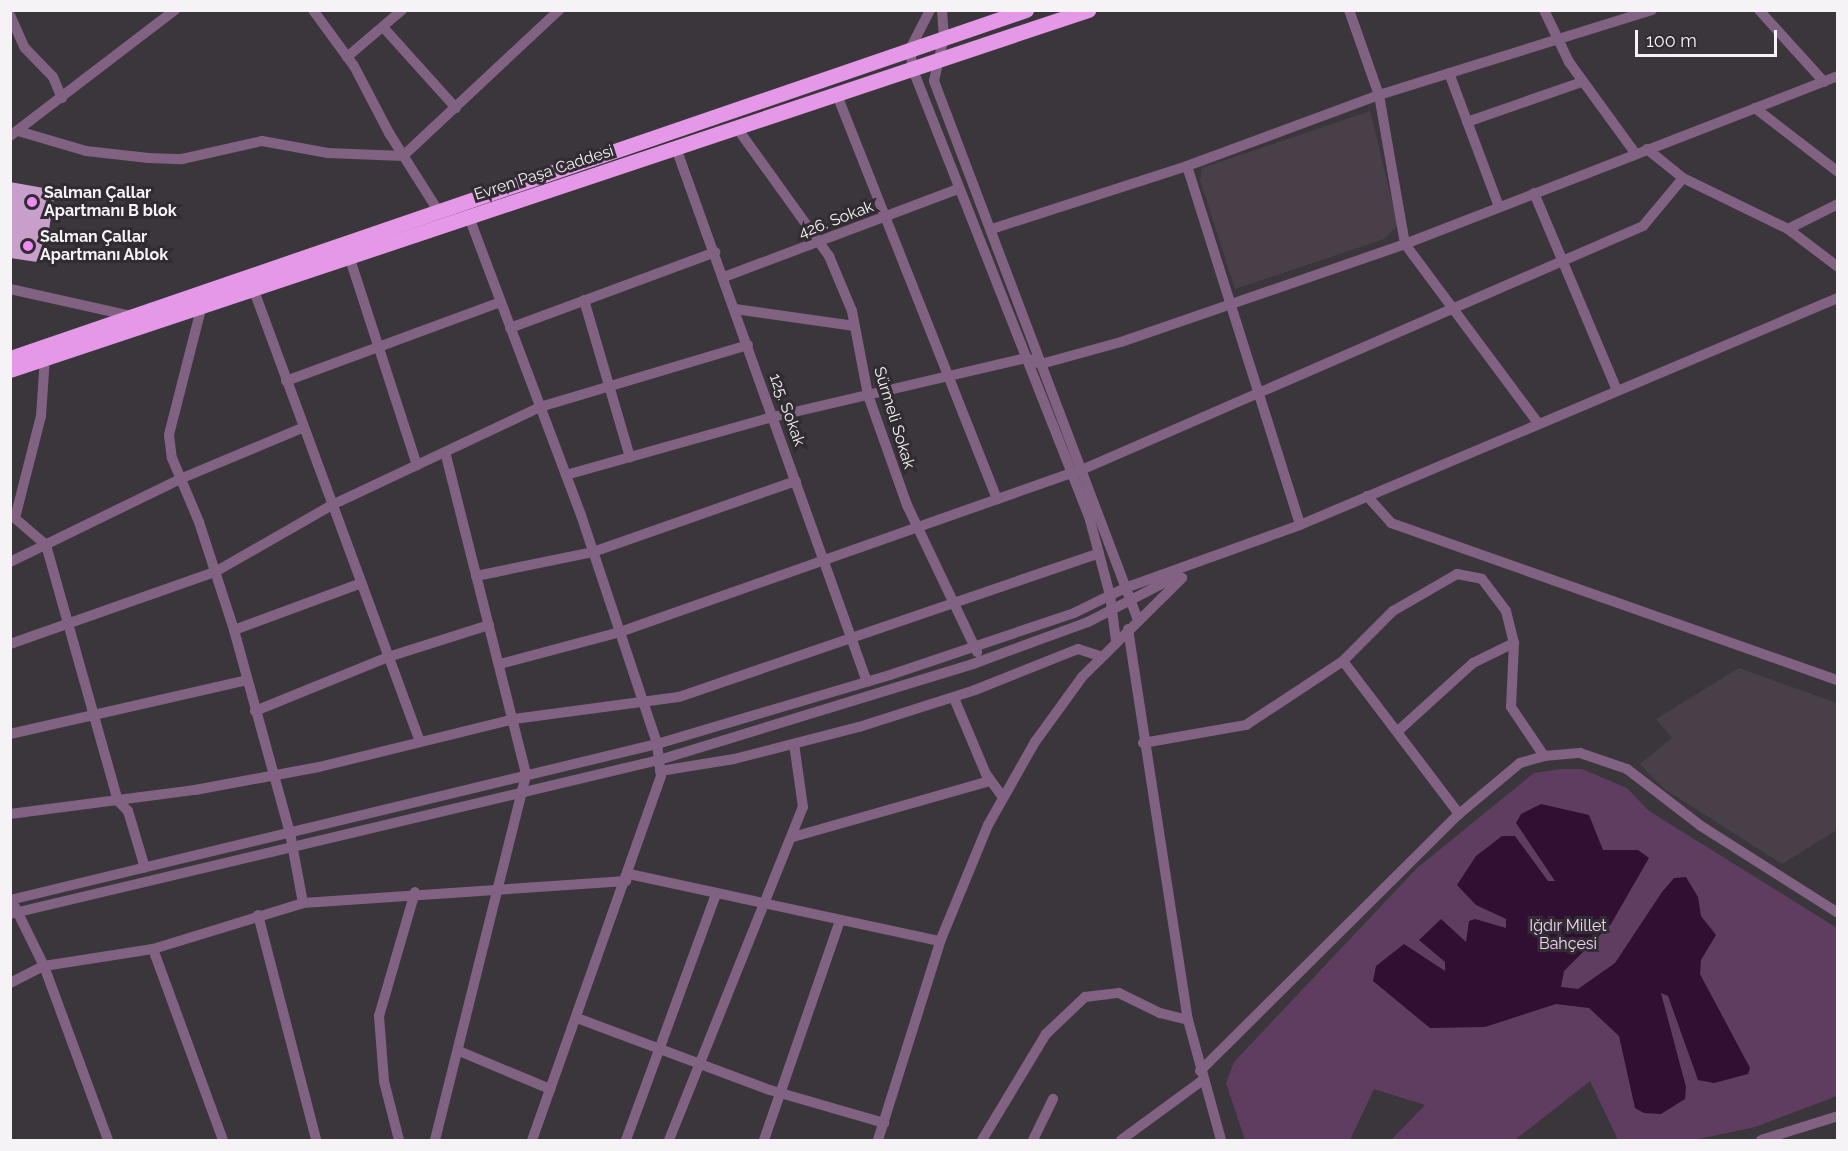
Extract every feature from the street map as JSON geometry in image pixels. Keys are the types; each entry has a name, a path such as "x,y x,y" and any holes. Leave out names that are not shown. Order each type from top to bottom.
{"highway":[{"name":"Evren Paşa Caddesi","path":"10,358 440,212 944,36 1026,10"},
{"name":"Evren Paşa Caddesi","path":"10,370 201,309 253,288 938,62 1088,10"}],"street":[{"path":"14,133 175,10"},
{"path":"313,10 347,57 404,156 440,212"},
{"path":"347,57 402,10"},
{"path":"14,133 86,151 149,158 182,159 262,141 328,153 404,156 559,10"},
{"path":"930,10 910,49 913,70 1026,358 1138,620"},
{"path":"942,10 944,36 934,81 992,228 1041,364 1099,553 1110,595 1116,641"},
{"path":"1349,10 1379,96 1405,244 1457,310 1538,423"},
{"path":"1544,10 1557,39 1582,82 1635,153"},
{"path":"992,228 1187,166 1379,96 1625,15 1652,10"},
{"path":"1759,10 1824,82"},
{"path":"10,15 25,48 53,78 62,98"},
{"path":"383,27 456,108"},
{"path":"1449,73 1499,207"},
{"path":"566,475 773,417 950,375 1026,358 1041,364 1231,305 1405,244 1838,76"},
{"path":"1467,122 1582,82"},
{"path":"837,95 950,375 997,500"},
{"path":"1755,108 1838,172"},
{"name":"Sürmeli Sokak","path":"737,128 820,243 855,326 868,395 917,528 980,661"},
{"name":"125. Sokak","path":"676,148 867,682"},
{"path":"1647,149 1683,178 1788,229 1838,267"},
{"path":"1187,166 1300,525"},
{"path":"500,664 620,632 824,558 1075,472 1257,392 1457,310 1643,226 1683,178"},
{"name":"426. Sokak","path":"724,277 820,243 958,189"},
{"path":"1534,193 1617,390"},
{"path":"1788,229 1838,204"},
{"path":"469,217 593,552 657,744 659,765 628,878 532,1140"},
{"path":"510,328 715,252"},
{"path":"349,256 376,348 417,465"},
{"path":"10,288 135,316"},
{"path":"253,288 302,428 420,741"},
{"path":"108,1140 44,966 14,914 11,898 145,868 657,744 867,682 975,647 1074,613 1125,588 1195,565 1300,525 1838,298"},
{"path":"584,300 607,387 630,457"},
{"path":"286,381 501,302"},
{"path":"201,309 169,435 180,479 234,630 272,775 290,833 303,903"},
{"path":"735,309 855,326"},
{"path":"10,644 70,620 215,572 332,505 540,407 748,345"},
{"path":"45,358 41,416 13,516 46,545 70,620 118,801 128,811 145,868"},
{"path":"10,562 180,479 302,428"},
{"path":"435,1140 500,887 526,774 445,452"},
{"path":"477,576 593,552 796,481"},
{"path":"1367,496 1391,523 1838,680"},
{"path":"10,814 118,801 272,775 514,719 679,697 1099,553"},
{"path":"659,765 980,661 1131,603 1195,565"},
{"path":"879,1140 940,941 1003,797 1035,742 1100,656 1195,565"},
{"path":"1143,742 1246,725 1343,661 1393,611 1457,574 1482,579 1506,611 1514,643 1510,707 1544,756"},
{"path":"234,630 362,583"},
{"path":"255,711 388,657 489,625"},
{"path":"1128,629 1143,742 1188,1020 1201,1075 1221,1140"},
{"path":"1398,731 1473,663 1514,643"},
{"path":"14,914 523,789 794,744 954,698 1078,649 1100,656"},
{"path":"1343,661 1459,814"},
{"path":"10,734 247,680"},
{"path":"954,698 990,781 1003,797"},
{"path":"669,1140 762,903 793,837 803,807 794,744"},
{"path":"1121,1140 1201,1075 1459,814 1520,763 1544,756 1580,753 1627,769 1701,826 1838,913"},
{"path":"793,837 990,781"},
{"path":"10,983 44,966 153,949 303,903 415,892 628,878 762,903 839,923 940,941"},
{"path":"399,1140 384,1081 379,1016 415,892"},
{"path":"626,1140 662,1050 716,894"},
{"path":"258,915 316,1140"},
{"path":"764,1140 839,923"},
{"path":"153,949 223,1140"},
{"path":"982,1140 1052,1026 1085,997 1119,993 1188,1020"},
{"path":"577,1018 781,1093 884,1123"},
{"path":"459,1051 550,1089"},
{"path":"1033,1140 1053,1099"},
{"path":"1761,1140 1838,1116"}],"shaded area":[{"path":"1370,111 1398,225 1384,239 1235,289 1200,180 1202,168"},
{"path":"1739,668 1837,703 1837,830 1782,864 1663,788 1640,764 1672,738 1656,719"},
{"path":"1541,804 1589,815 1603,850 1638,850 1649,858 1611,924 1564,971 1561,987 1578,989 1615,963 1662,892 1674,878 1686,877 1698,897 1701,916 1716,935 1701,960 1700,974 1750,1068 1748,1074 1714,1083 1698,1080 1668,996 1661,993 1686,1087 1685,1099 1661,1114 1644,1113 1635,1108 1619,1036 1589,1008 1556,1004 1485,1027 1430,1028 1373,981 1376,966 1404,944 1445,971 1445,962 1419,940 1441,919 1466,942 1469,921 1475,919 1506,928 1506,919 1476,905 1457,885 1476,856 1502,836 1515,836 1548,881 1555,881 1516,823 1521,814"}],"green space":[{"name":"Iğdır Millet Bahçesi","path":"1582,769 1627,788 1649,811 1837,928 1837,1096 1755,1127 1694,1140 1618,1140 1590,1081 1515,1140 1391,1140 1425,1105 1374,1089 1350,1140 1245,1140 1226,1083 1234,1062 1417,868 1534,773"}],"building":[{"path":"10,182 55,190 44,263 10,258"}],"place":[{"name":"Salman Çallar Apartmanı B blok","path":"32,202"},
{"name":"Salman Çallar Apartmanı Ablok","path":"28,246"}]}
